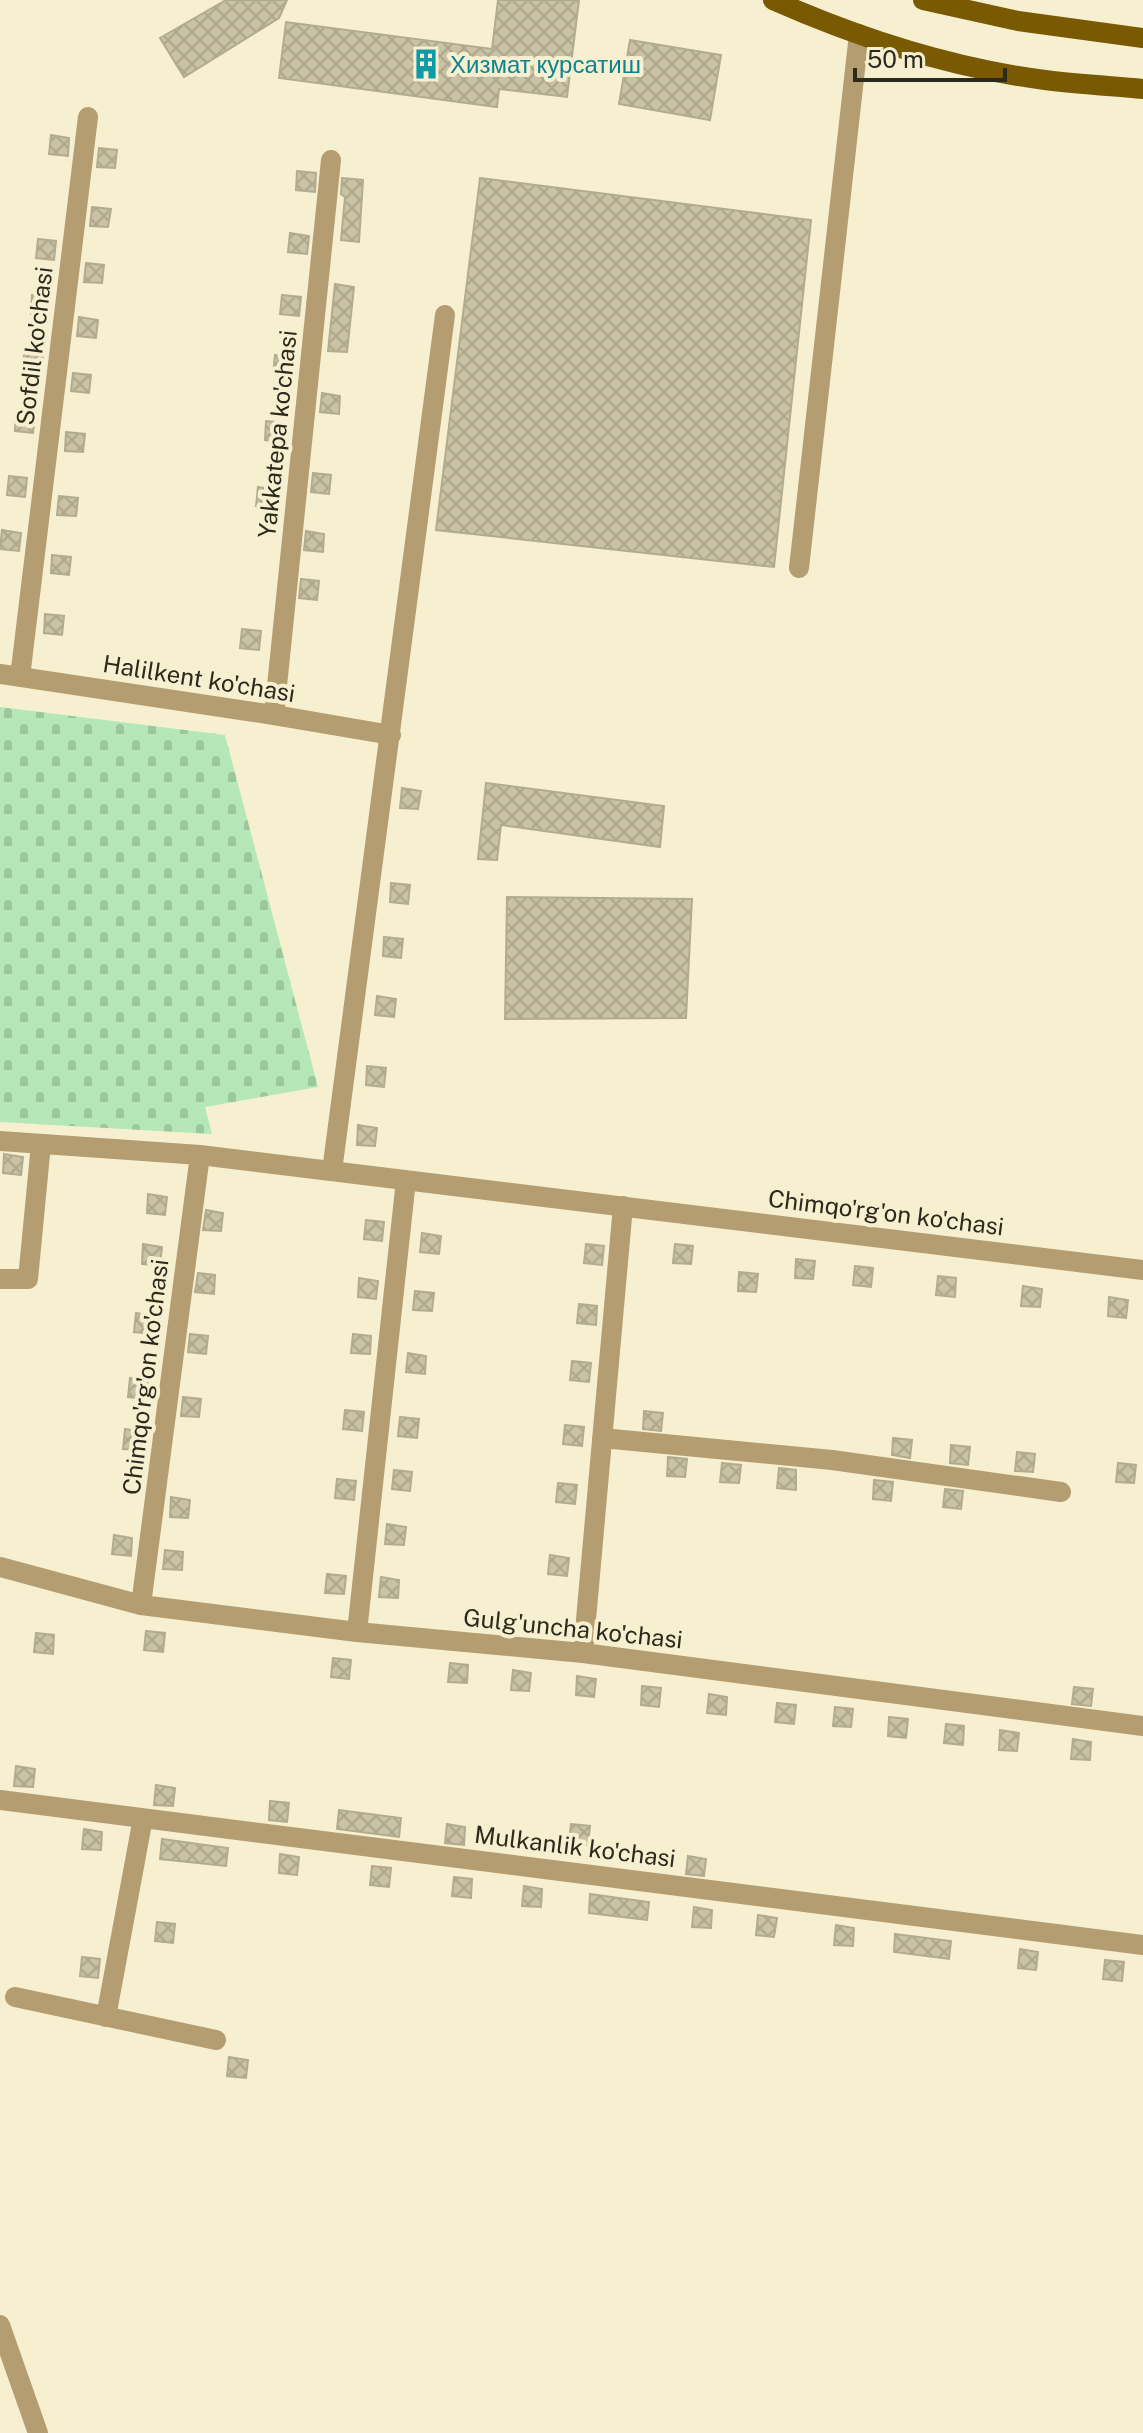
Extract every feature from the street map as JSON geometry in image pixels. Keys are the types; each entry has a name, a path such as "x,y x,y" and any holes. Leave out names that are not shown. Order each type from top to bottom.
{"main road":[{"path":"773,0 859,34 976,67 1043,80 1143,89"},
{"path":"923,0 1018,21 1143,38"}],"street":[{"path":"799,568 859,34"},
{"name":"Sofdil ko'chasi","path":"10,675 88,117"},
{"name":"Yakkatepa ko'chasi","path":"274,715 331,160"},
{"path":"332,1171 445,315"},
{"name":"Halilkent ko'chasi","path":"10,675 391,735"},
{"name":"Chimqo'rg'on ko'chasi","path":"0,1141 200,1155 1143,1270"},
{"path":"0,1279 28,1279 41,1144"},
{"name":"Chimqo'rg'on ko'chasi","path":"141,1605 200,1155"},
{"path":"357,1632 406,1180"},
{"path":"583,1653 623,1206"},
{"path":"602,1438 832,1460 1061,1492"},
{"name":"Gulg'uncha ko'chasi","path":"0,1567 141,1605 357,1632 583,1653 1143,1726"},
{"name":"Mulkanlik ko'chasi","path":"0,1800 1143,1945"},
{"path":"106,2017 143,1818"},
{"path":"15,1997 216,2040"},
{"path":"0,2325 38,2433"}],"green space":[{"path":"0,707 225,735 318,1087 205,1107 212,1134 0,1122"}],"building":[{"path":"226,0 287,0 279,18 184,77 160,38"},
{"name":"Хизмат курсатиш","path":"498,0 579,0 567,97 499,89 497,107 279,78 286,22 492,49"},
{"path":"630,40 721,55 710,120 619,104"},
{"path":"51,135 69,138 68,156 49,154"},
{"path":"99,148 117,150 115,168 97,167"},
{"path":"297,171 316,173 315,192 296,190"},
{"path":"342,178 363,180 359,242 341,240 345,197 341,194"},
{"path":"480,178 811,220 774,567 436,530"},
{"path":"92,207 111,209 108,227 90,226"},
{"path":"290,233 309,236 307,254 288,252"},
{"path":"38,239 56,241 54,260 36,258"},
{"path":"86,263 104,265 102,283 84,282"},
{"path":"335,284 354,287 347,352 328,351"},
{"path":"32,295 51,297 49,316 31,314"},
{"path":"282,295 301,297 299,316 280,314"},
{"path":"79,317 98,320 96,338 77,336"},
{"path":"24,352 43,355 41,373 23,372"},
{"path":"275,355 293,358 291,376 273,374"},
{"path":"73,373 91,375 89,393 71,391"},
{"path":"322,393 340,396 339,414 320,412"},
{"path":"16,412 35,414 33,433 15,431"},
{"path":"266,421 285,423 283,442 265,440"},
{"path":"66,432 85,434 83,452 65,451"},
{"path":"313,473 331,475 329,494 311,492"},
{"path":"9,476 27,478 25,497 7,495"},
{"path":"258,487 277,490 275,508 256,506"},
{"path":"59,496 78,498 76,516 57,515"},
{"path":"2,530 21,533 19,551 0,549"},
{"path":"306,531 324,534 323,552 304,550"},
{"path":"52,555 71,557 69,575 51,573"},
{"path":"301,579 319,581 317,600 299,598"},
{"path":"45,614 64,616 62,635 44,633"},
{"path":"242,629 261,631 259,650 240,648"},
{"path":"486,783 664,806 660,847 501,825 497,860 478,859"},
{"path":"402,788 421,791 418,809 400,808"},
{"path":"391,883 410,885 408,904 390,902"},
{"path":"507,897 692,899 686,1018 505,1019"},
{"path":"384,937 403,939 401,958 383,956"},
{"path":"377,996 396,999 394,1017 375,1015"},
{"path":"367,1066 386,1068 384,1087 366,1085"},
{"path":"358,1125 377,1128 375,1146 357,1145"},
{"path":"4,1154 23,1157 21,1175 3,1173"},
{"path":"148,1194 167,1197 165,1215 147,1213"},
{"path":"206,1210 223,1213 221,1231 203,1230"},
{"path":"366,1220 384,1222 382,1241 364,1239"},
{"path":"422,1233 441,1236 439,1254 420,1252"},
{"path":"143,1244 162,1247 160,1265 142,1264"},
{"path":"586,1244 604,1246 602,1265 584,1263"},
{"path":"675,1244 693,1246 691,1264 673,1263"},
{"path":"796,1259 815,1261 813,1279 795,1278"},
{"path":"855,1266 873,1268 871,1287 853,1285"},
{"path":"739,1272 758,1274 756,1292 738,1291"},
{"path":"198,1273 215,1275 214,1294 195,1292"},
{"path":"938,1276 956,1278 955,1297 936,1295"},
{"path":"359,1278 378,1281 376,1299 358,1297"},
{"path":"1023,1286 1042,1289 1040,1307 1021,1306"},
{"path":"415,1291 434,1293 432,1311 413,1310"},
{"path":"1109,1297 1128,1300 1126,1318 1108,1316"},
{"path":"579,1304 597,1306 596,1325 577,1323"},
{"path":"136,1313 155,1316 153,1334 134,1332"},
{"path":"190,1334 208,1336 206,1354 188,1352"},
{"path":"353,1334 371,1336 370,1354 351,1353"},
{"path":"408,1353 426,1356 425,1374 406,1372"},
{"path":"572,1361 591,1363 589,1382 570,1380"},
{"path":"130,1378 148,1380 146,1399 128,1397"},
{"path":"183,1397 201,1399 199,1417 181,1416"},
{"path":"345,1410 364,1412 362,1431 343,1429"},
{"path":"644,1411 663,1413 661,1431 643,1429"},
{"path":"400,1417 419,1419 417,1438 398,1436"},
{"path":"565,1425 584,1427 582,1446 563,1444"},
{"path":"125,1429 144,1432 141,1450 123,1449"},
{"path":"893,1438 912,1440 910,1458 892,1455"},
{"path":"951,1445 970,1447 968,1465 950,1463"},
{"path":"1017,1452 1035,1454 1033,1472 1015,1471"},
{"path":"668,1457 687,1459 685,1477 667,1476"},
{"path":"722,1463 741,1465 739,1483 720,1482"},
{"path":"1118,1463 1136,1465 1134,1483 1116,1482"},
{"path":"779,1468 796,1470 796,1490 777,1488"},
{"path":"394,1470 412,1472 410,1491 392,1489"},
{"path":"337,1479 356,1481 354,1500 335,1498"},
{"path":"874,1480 893,1482 891,1501 873,1499"},
{"path":"558,1483 577,1485 575,1504 556,1502"},
{"path":"945,1489 963,1491 961,1509 943,1507"},
{"path":"171,1497 190,1500 188,1518 170,1517"},
{"path":"387,1524 406,1527 404,1545 385,1544"},
{"path":"114,1535 132,1538 131,1556 112,1554"},
{"path":"165,1550 183,1552 182,1570 163,1569"},
{"path":"550,1555 569,1558 567,1576 548,1574"},
{"path":"327,1574 346,1576 344,1594 325,1593"},
{"path":"381,1577 399,1580 398,1598 379,1597"},
{"path":"146,1631 165,1633 163,1652 144,1650"},
{"path":"36,1633 54,1635 53,1654 34,1652"},
{"path":"333,1658 351,1660 349,1679 331,1677"},
{"path":"450,1663 468,1665 467,1683 448,1682"},
{"path":"513,1670 531,1673 529,1691 511,1690"},
{"path":"577,1676 596,1679 594,1697 576,1695"},
{"path":"642,1686 661,1688 659,1707 641,1705"},
{"path":"1074,1687 1093,1689 1091,1706 1072,1704"},
{"path":"709,1694 727,1697 726,1715 707,1713"},
{"path":"777,1703 796,1705 794,1724 775,1722"},
{"path":"835,1707 853,1709 851,1727 833,1726"},
{"path":"889,1717 908,1719 906,1738 888,1736"},
{"path":"946,1724 964,1726 963,1745 944,1743"},
{"path":"1000,1730 1019,1733 1017,1751 999,1750"},
{"path":"1073,1739 1091,1742 1090,1760 1071,1759"},
{"path":"16,1766 35,1769 33,1787 14,1786"},
{"path":"156,1785 175,1788 173,1806 154,1805"},
{"path":"270,1801 289,1803 287,1822 269,1820"},
{"path":"339,1810 401,1818 399,1837 337,1829"},
{"path":"447,1824 465,1827 464,1845 445,1843"},
{"path":"571,1824 590,1826 588,1845 569,1843"},
{"path":"84,1829 102,1832 101,1850 82,1849"},
{"path":"162,1839 228,1848 226,1866 160,1859"},
{"path":"280,1854 299,1857 297,1875 279,1873"},
{"path":"688,1856 706,1859 704,1876 686,1874"},
{"path":"372,1866 391,1868 389,1887 370,1885"},
{"path":"454,1877 472,1879 471,1898 452,1896"},
{"path":"524,1886 542,1889 541,1907 522,1906"},
{"path":"590,1894 649,1902 647,1920 589,1913"},
{"path":"694,1907 712,1910 711,1928 692,1927"},
{"path":"758,1915 777,1918 774,1937 756,1935"},
{"path":"157,1922 175,1924 173,1943 155,1941"},
{"path":"836,1925 854,1928 853,1946 834,1945"},
{"path":"895,1934 951,1941 949,1959 894,1952"},
{"path":"1020,1949 1038,1952 1036,1970 1018,1968"},
{"path":"82,1957 100,1959 98,1978 80,1976"},
{"path":"1105,1960 1124,1962 1122,1981 1103,1979"},
{"path":"229,2057 248,2060 246,2078 227,2076"}],"place":[{"name":"Хизмат курсатиш","path":"426,64"}]}
